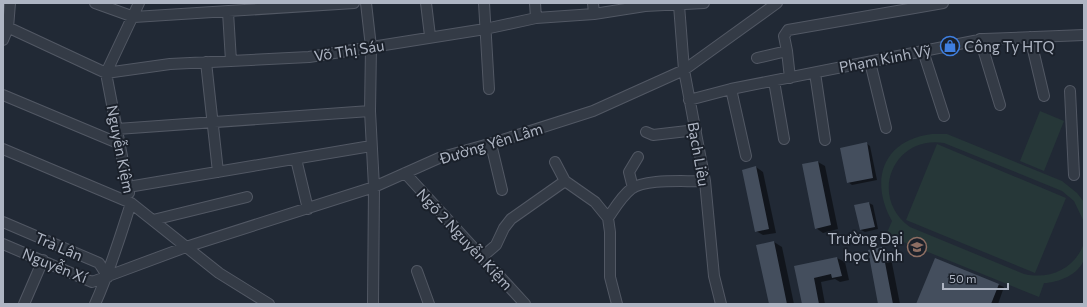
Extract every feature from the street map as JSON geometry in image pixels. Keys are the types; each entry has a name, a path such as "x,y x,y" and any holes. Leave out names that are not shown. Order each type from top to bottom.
{"street":[{"path":"3,40 10,3"},
{"path":"95,3 134,17 354,3"},
{"path":"6,26 106,73 134,17 139,3"},
{"path":"366,3 370,47 370,111 374,187 373,304"},
{"path":"426,3 430,36"},
{"path":"484,3 489,89"},
{"path":"535,3 536,18"},
{"path":"593,3 594,14"},
{"name":"Võ Thị Sáu","path":"106,73 170,64 309,57 486,28 536,18 594,14 645,4 704,3"},
{"name":"Đường Yên Lâm","path":"186,247 374,187 439,158 491,144 593,111 684,70 777,3"},
{"path":"790,78 784,36 788,30 943,3"},
{"name":"Bạch Liêu","path":"685,4 684,70 705,181 714,276 721,304"},
{"path":"228,12 231,61"},
{"name":"Phạm Kinh Vỹ","path":"689,100 731,89 980,40 1084,34"},
{"path":"1030,37 1044,96"},
{"path":"980,40 1000,105"},
{"path":"757,58 787,51"},
{"path":"923,51 944,116"},
{"path":"206,62 218,172"},
{"path":"870,62 886,128"},
{"name":"Nguyễn Kiệm","path":"106,73 131,203 219,273 269,304"},
{"path":"815,73 825,140"},
{"path":"774,81 784,139"},
{"path":"731,89 746,156"},
{"path":"1070,91 1074,175"},
{"path":"3,96 120,144"},
{"path":"117,129 370,111"},
{"path":"646,132 653,135 696,130"},
{"path":"491,144 502,190"},
{"path":"128,187 371,146"},
{"path":"3,149 131,203 110,263 108,277 95,304"},
{"path":"633,188 629,172 638,157"},
{"path":"296,159 308,209"},
{"path":"554,162 565,180 595,202 608,218 610,232 610,277 617,304"},
{"name":"Ngõ 2 Nguyễn Kiệm","path":"405,173 525,304"},
{"path":"482,257 496,245 504,228 511,219 565,180"},
{"path":"608,218 624,195 633,188 645,184 705,181"},
{"path":"153,220 247,196"},
{"name":"Trà Lân","path":"3,222 99,263 108,277"},
{"name":"Nguyễn Xí","path":"3,244 92,282 186,247"},
{"path":"24,304 43,260"},
{"path":"417,271 429,304"}],"shaded area":[{"path":"1040,111 1064,121 1044,171 1020,161"},
{"path":"932,134 947,134 1062,181 1077,193 1084,202 1084,222 1074,201 1062,191 944,143 926,143 911,149 900,158 892,171 889,185 890,200 897,214 910,227 1024,274 1034,275 1052,274 1068,266 1080,252 1084,243 1084,259 1078,269 1068,277 1050,283 1044,283 1039,297 886,235 892,221 885,206 882,191 882,177 885,164 892,153 902,144 915,138"},
{"path":"937,144 1066,198 1035,273 906,220"}],"building":[{"path":"867,142 873,178 847,183 840,148"},
{"path":"818,161 831,225 815,229 802,164"},
{"path":"756,166 769,229 755,232 742,170"},
{"path":"869,202 875,227 860,230 854,205"},
{"path":"774,241 787,304 769,304 756,245"},
{"path":"882,247 893,304 878,304 868,250"},
{"path":"837,257 842,276 832,278 831,274 814,278 819,304 802,304 794,266"},
{"path":"935,258 999,284 991,304 916,304"}],"place":[{"name":"Công Ty HTQ","path":"950,46"},
{"name":"Trường Đại học Vinh","path":"917,247"}]}
